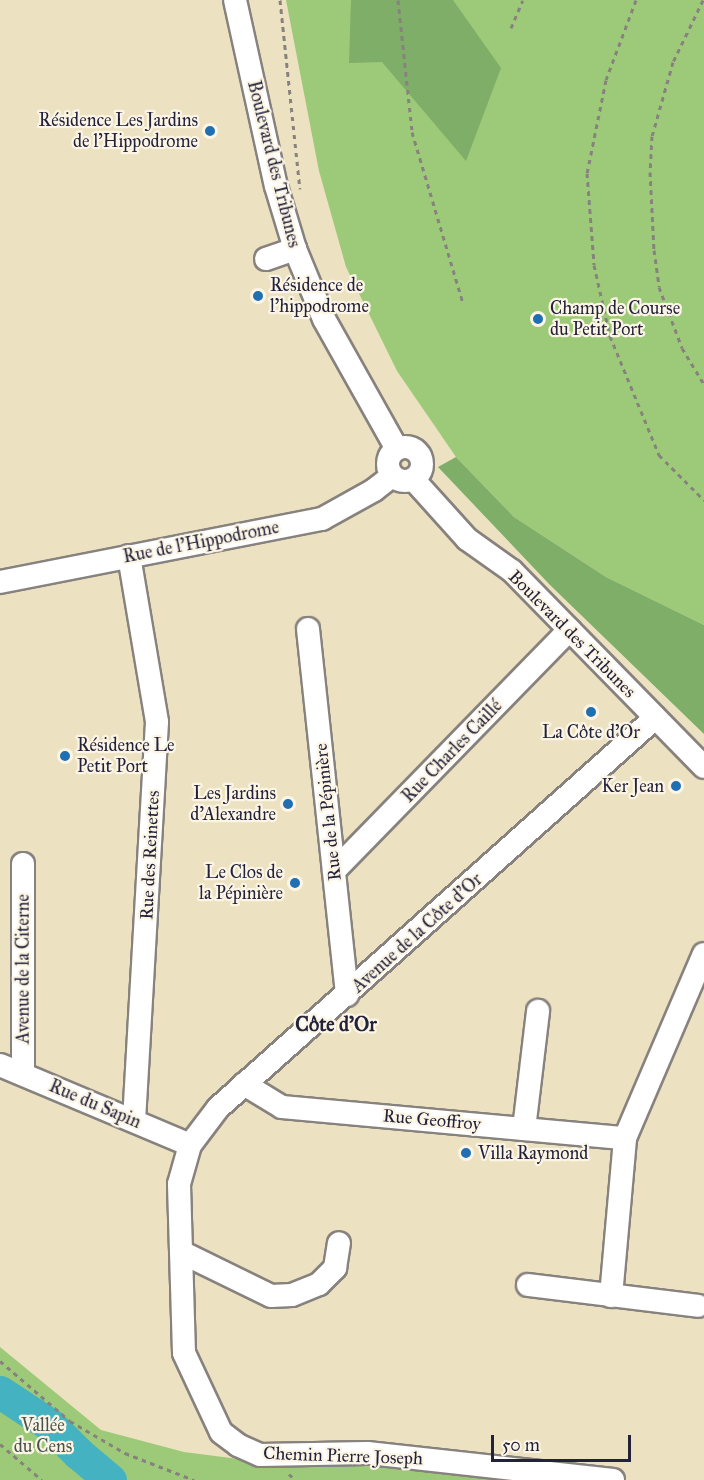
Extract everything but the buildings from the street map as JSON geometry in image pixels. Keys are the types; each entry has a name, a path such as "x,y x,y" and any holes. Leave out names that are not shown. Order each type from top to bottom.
{"street":[{"name":"Boulevard des Tribunes","path":"235,0 276,186 295,249 324,319 397,449 409,447 418,454 421,470 403,477 467,539 512,571 704,767"},
{"path":"266,259 295,249"},
{"name":"Rue de l'Hippodrome","path":"0,582 322,519 374,490 403,477"},
{"name":"Rue des Reinettes","path":"129,556 158,722 134,1120"},
{"name":"Rue de la Pépinière","path":"308,629 347,995"},
{"name":"Rue Charles Caillé","path":"334,871 569,630"},
{"name":"Avenue de la Côte d'Or","path":"221,1432 184,1353 178,1184 190,1145 218,1108 244,1084 347,995 655,718"},
{"name":"Avenue de la Citerne","path":"23,864 23,1074"},
{"path":"611,1296 625,1138 704,954"},
{"path":"524,1129 538,1011"},
{"name":"Rue du Sapin","path":"0,1065 190,1145"},
{"name":"Rue Geoffroy","path":"244,1084 282,1107 625,1138"},
{"path":"181,1252 271,1296 292,1295 319,1284 335,1268 339,1243"},
{"path":"528,1285 698,1306"},
{"name":"Chemin Pierre Joseph","path":"221,1432 238,1445 260,1455 367,1453 613,1480"}],"path":[{"path":"280,0 300,190"},
{"path":"398,0 412,132 463,303"},
{"path":"511,28 523,0"},
{"path":"636,0 606,80 587,173 594,265 610,336 660,455 704,500"},
{"path":"703,0 673,62 652,136 650,172 654,250 660,287 682,348 704,384"},
{"path":"0,1361 70,1421 125,1454 194,1480"},
{"path":"0,1444 42,1480"}],"green space":[{"name":"Champ de Course du Petit Port","path":"286,0 704,0 704,625 606,577 514,517 456,457 397,371 346,267 319,171"},
{"path":"351,0 453,0 501,68 466,161 382,62 349,63"},
{"path":"456,457 514,517 606,577 704,625 704,734 550,585 438,467"},
{"name":"Vallée du Cens","path":"0,1347 101,1430 184,1452 261,1462 484,1471 567,1480 0,1480"}],"waterway":[{"path":"0,1392 50,1425 110,1480"}],"place":[{"name":"Résidence Les Jardins de l'Hippodrome","path":"210,131"},
{"name":"Résidence de l'hippodrome","path":"258,296"},
{"name":"Champ de Course du Petit Port","path":"538,319"},
{"name":"La Côte d'Or","path":"591,712"},
{"name":"Résidence Le Petit Port","path":"65,756"},
{"name":"Ker Jean","path":"676,786"},
{"name":"Les Jardins d'Alexandre","path":"288,804"},
{"name":"Le Clos de la Pépinière","path":"295,883"},
{"name":"Villa Raymond","path":"466,1153"}],"district":[{"name":"Côte d'Or","path":"336,1024"}]}
